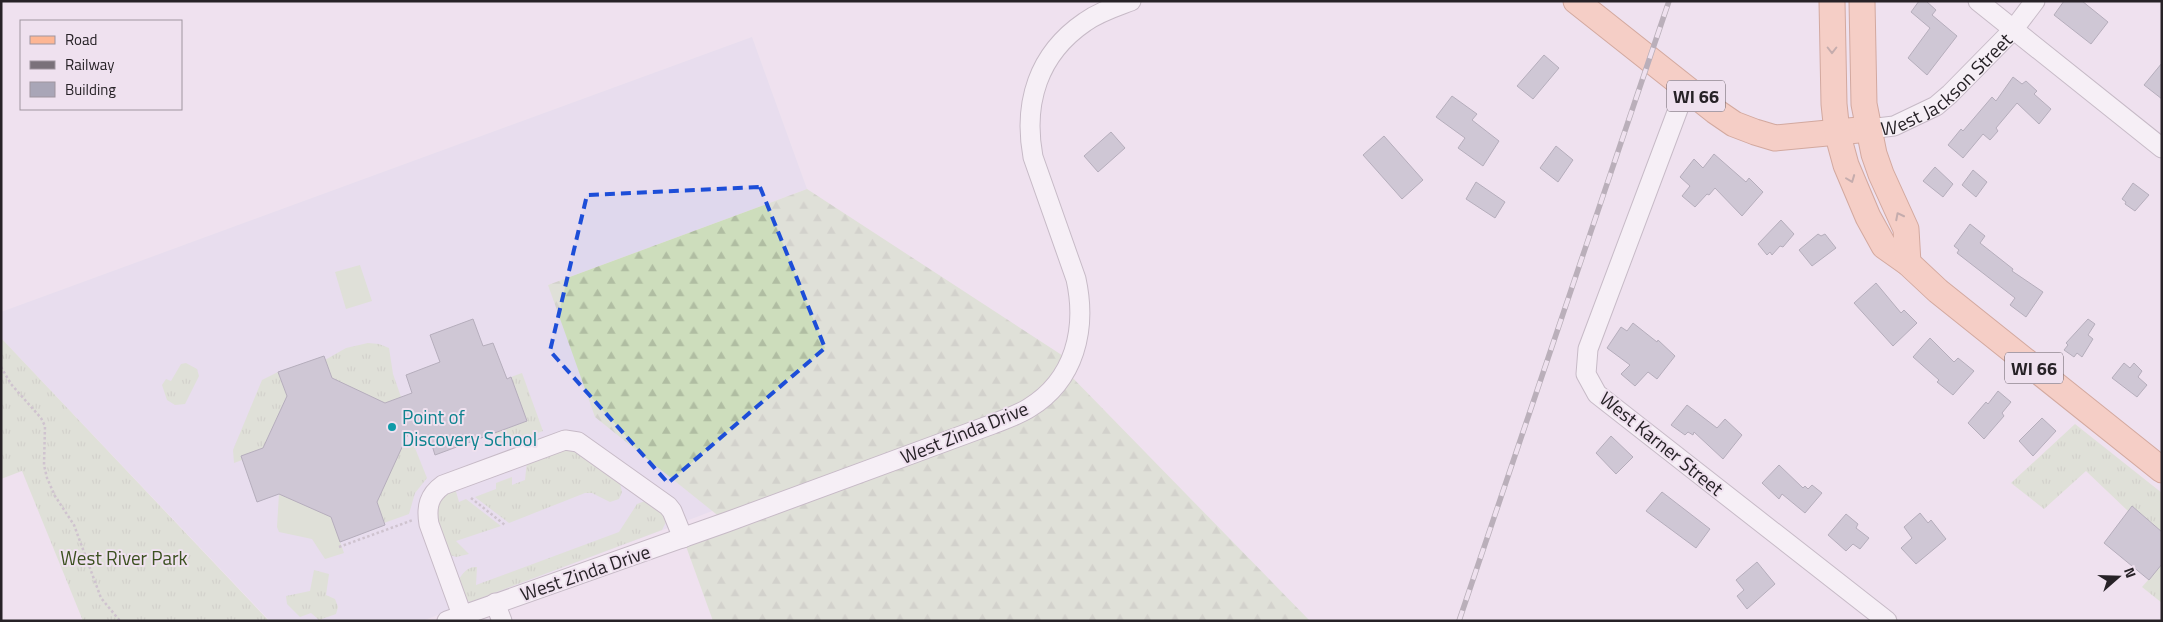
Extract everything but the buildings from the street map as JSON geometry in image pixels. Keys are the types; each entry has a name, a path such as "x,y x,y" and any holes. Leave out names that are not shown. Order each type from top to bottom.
{"main road":[{"name":"WI 66","path":"1576,1 1728,120 1755,132 1775,138 1837,132 1846,165 1868,217 1884,246 1908,263 1946,297 2162,470"},
{"path":"1832,1 1832,81 1837,132"},
{"path":"1862,1 1864,104 1881,174 1906,229 1908,263"},
{"name":"West Jackson Street","path":"1837,132 1869,129"}],"street":[{"name":"West Zinda Drive","path":"455,618 683,538 1014,415 1030,407 1046,395 1060,379 1071,361 1078,341 1081,299 1076,279 1033,157 1029,130 1032,96 1044,67 1055,49 1069,34 1092,18 1131,1"},
{"path":"1978,1 2162,148"},
{"name":"West Jackson Street","path":"1869,129 1894,126 1936,106 2013,30 2035,1"},
{"name":"West Karner Street","path":"1686,88 1588,349 1586,374 1598,394 1887,621"},
{"path":"455,618 429,524 427,510 430,499 436,489 565,440 578,442 668,506 683,538"},
{"path":"495,603 502,621"}],"path":[{"path":"1,367 11,384 41,418 44,426 44,466 47,478 74,525 101,598 120,621"},
{"path":"471,498 506,524"},
{"path":"339,547 414,520"}],"highlighted area":[{"path":"760,187 825,348 668,483 550,351 587,195"}],"shaded area":[{"path":"752,37 807,189 548,285 715,510 422,621 270,621 1,338 1,312"}],"green space":[{"path":"807,189 1071,361 1065,370 1310,621 713,621 683,538 726,522 595,417 548,285"},
{"path":"360,265 372,301 346,309 335,272"},
{"name":"West River Park","path":"1,338 269,621 83,621 22,471 1,479"},
{"path":"368,343 379,344 389,348 393,374 401,397 385,403 332,378 325,360 346,348"},
{"path":"186,363 197,369 199,376 185,404 175,405 167,400 162,385 166,379 171,381 181,364"},
{"path":"278,372 287,396 263,448 241,456 242,460 234,463 233,450 262,380"},
{"path":"522,373 543,431 500,447 495,433 527,421 511,377"},
{"path":"2075,424 2162,493 2162,532 2132,506 2128,511 2086,471 2044,509 2011,483"},
{"path":"413,443 427,478 415,493 409,514 384,523 377,502 401,448"},
{"path":"569,446 620,483 622,492 619,499 610,502 592,493 585,493 509,523 475,497 496,489 496,483 512,477 512,485 525,480 527,461"},
{"path":"455,488 459,502 466,499 501,526 456,541 469,554 456,557 447,554 433,515 442,494"},
{"path":"279,494 331,517 344,553 325,559 312,539 279,532 277,527"},
{"path":"645,501 662,509 667,520 662,530 470,602 467,601 458,582 463,573 468,569 477,567 476,585 619,532 637,504"},
{"path":"2162,564 2162,603 2142,587"},
{"path":"314,570 329,574 326,595 335,599 338,607 336,614 319,620 311,613 300,617 287,604 286,596 310,591"}],"railway":[{"path":"1459,621 1669,1"}],"place":[{"name":"Point of Discovery School","path":"392,427"}]}
